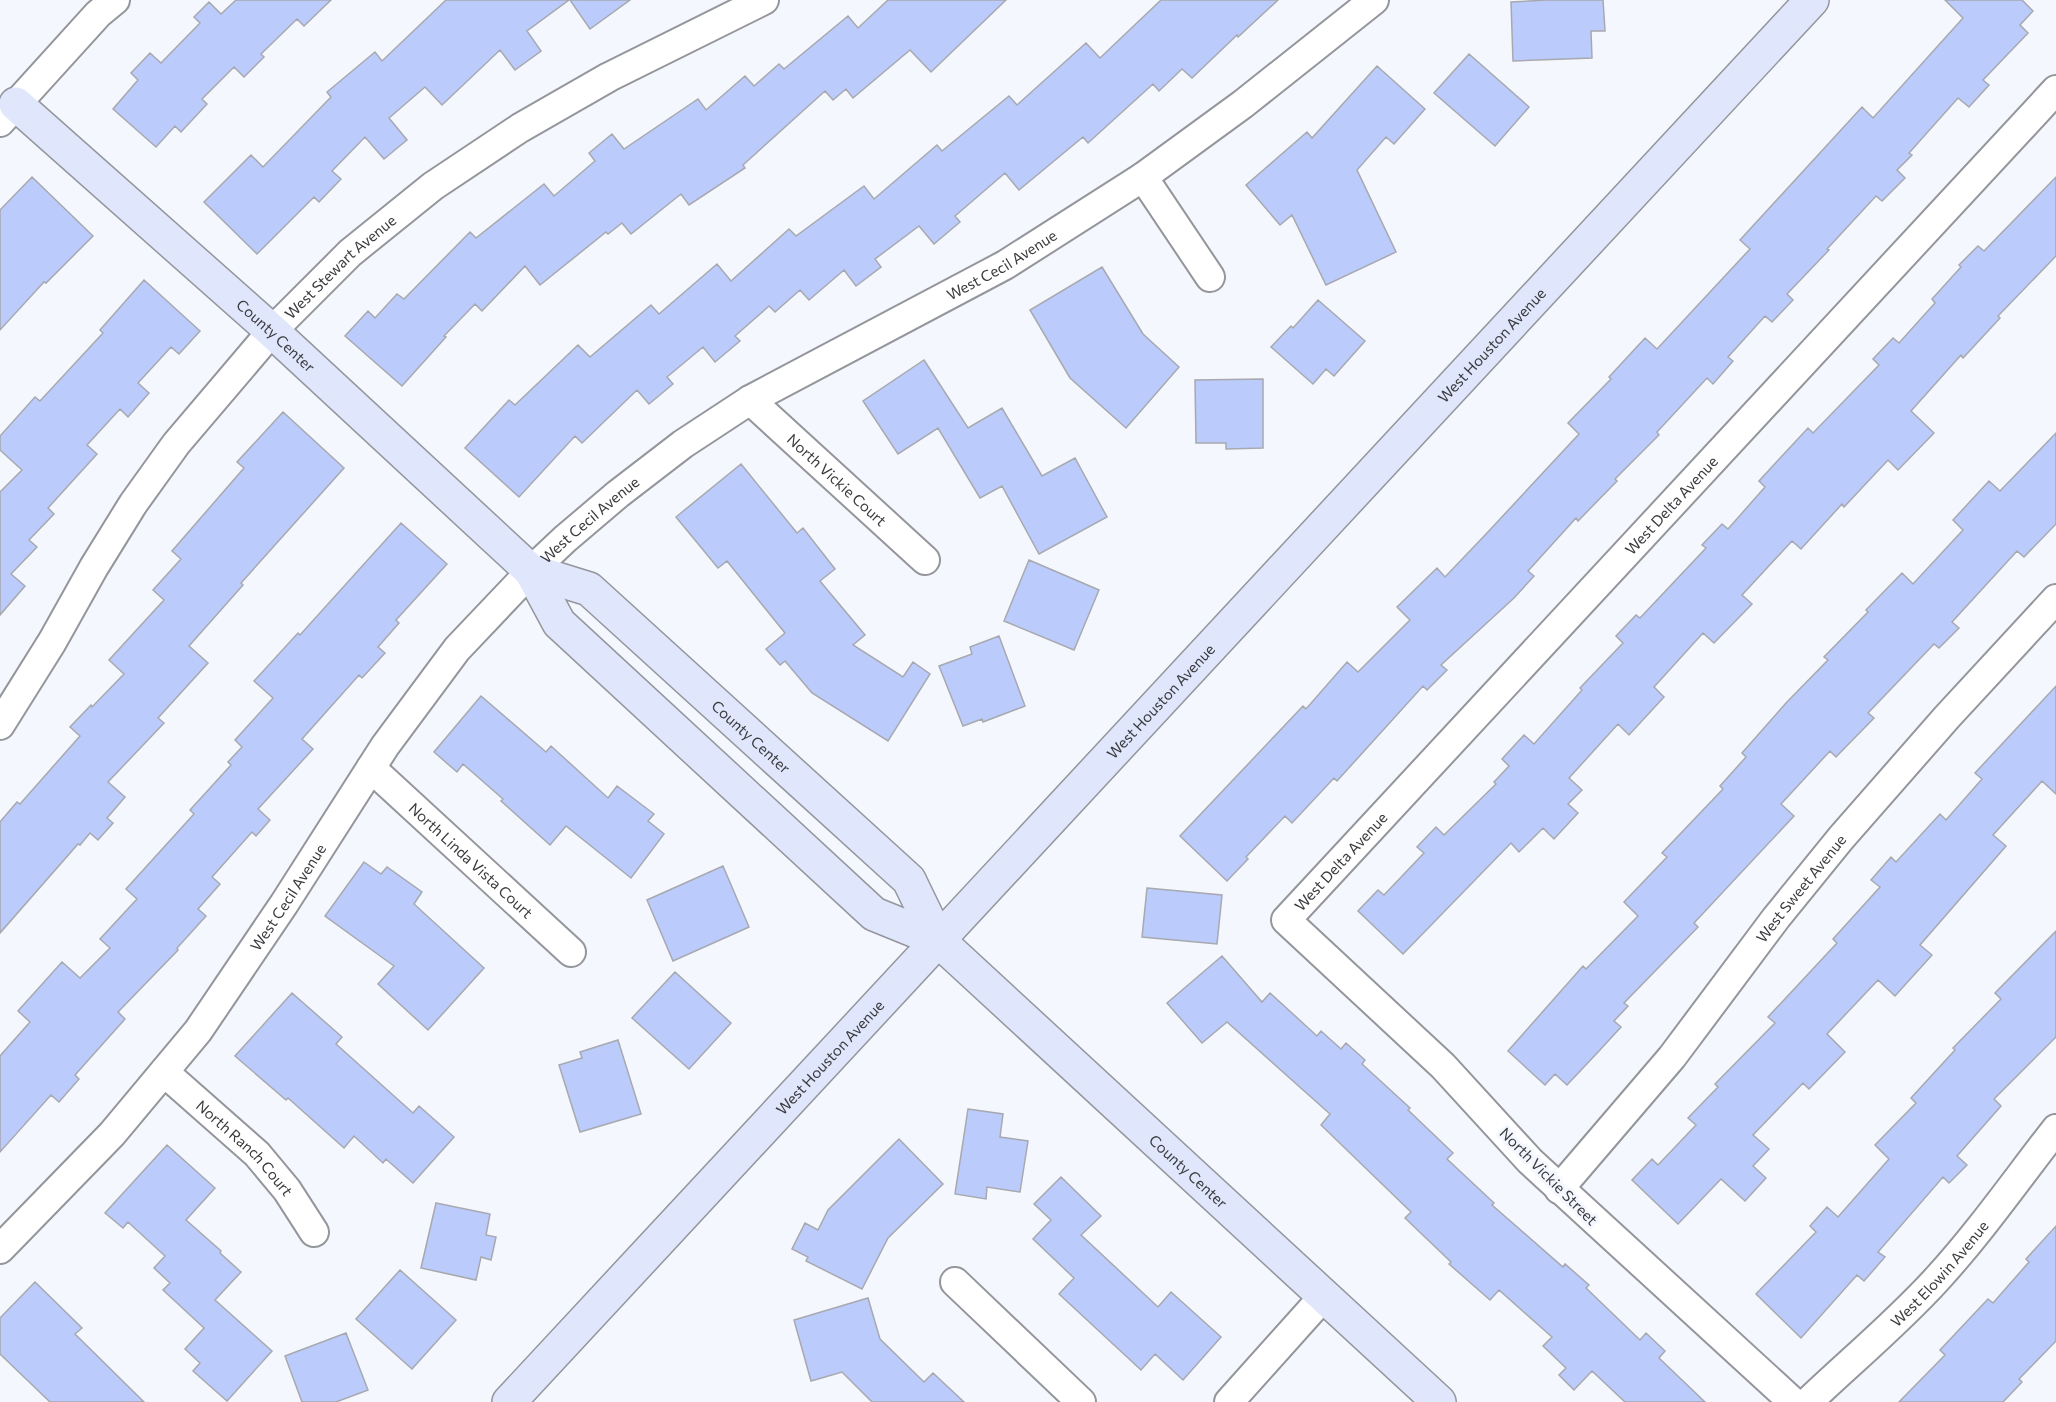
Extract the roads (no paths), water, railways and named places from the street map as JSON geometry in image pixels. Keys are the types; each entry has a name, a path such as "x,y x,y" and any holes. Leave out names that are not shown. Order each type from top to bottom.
{"street":[{"path":"8,113 98,14 115,0"},
{"name":"West Stewart Avenue","path":"0,725 133,504 176,444 222,387 272,331 350,253 433,186 510,134 609,77 764,0"},
{"name":"West Cecil Avenue","path":"0,1249 112,1134 198,1031 385,746 457,649 531,571 618,494 683,444 750,400 1005,265 1143,177 1243,104 1374,0"},
{"name":"West Houston Avenue","path":"509,1402 1812,0"},
{"name":"West Delta Avenue","path":"1286,920 2056,90"},
{"name":"County Center","path":"8,113 272,331 531,571 559,623 874,914 938,940 1439,1402"},
{"path":"1143,177 1210,277"},
{"name":"North Vickie Court","path":"750,400 925,560"},
{"name":"County Center","path":"531,571 589,589 598,597 909,880 938,940"},
{"name":"West Sweet Avenue","path":"1559,1189 1672,1057 1776,918 1841,838 1947,717 2056,600"},
{"name":"North Linda Vista Court","path":"371,768 571,952"},
{"name":"North Vickie Street","path":"1286,920 1443,1066 1559,1189 1793,1402"},
{"name":"North Ranch Court","path":"164,1072 257,1154 287,1190 315,1232"},
{"name":"West Elowin Avenue","path":"1808,1402 1909,1309 1938,1278 1972,1238 2056,1129"},
{"path":"955,1282 1081,1402"},
{"path":"1229,1402 1324,1296"}]}
